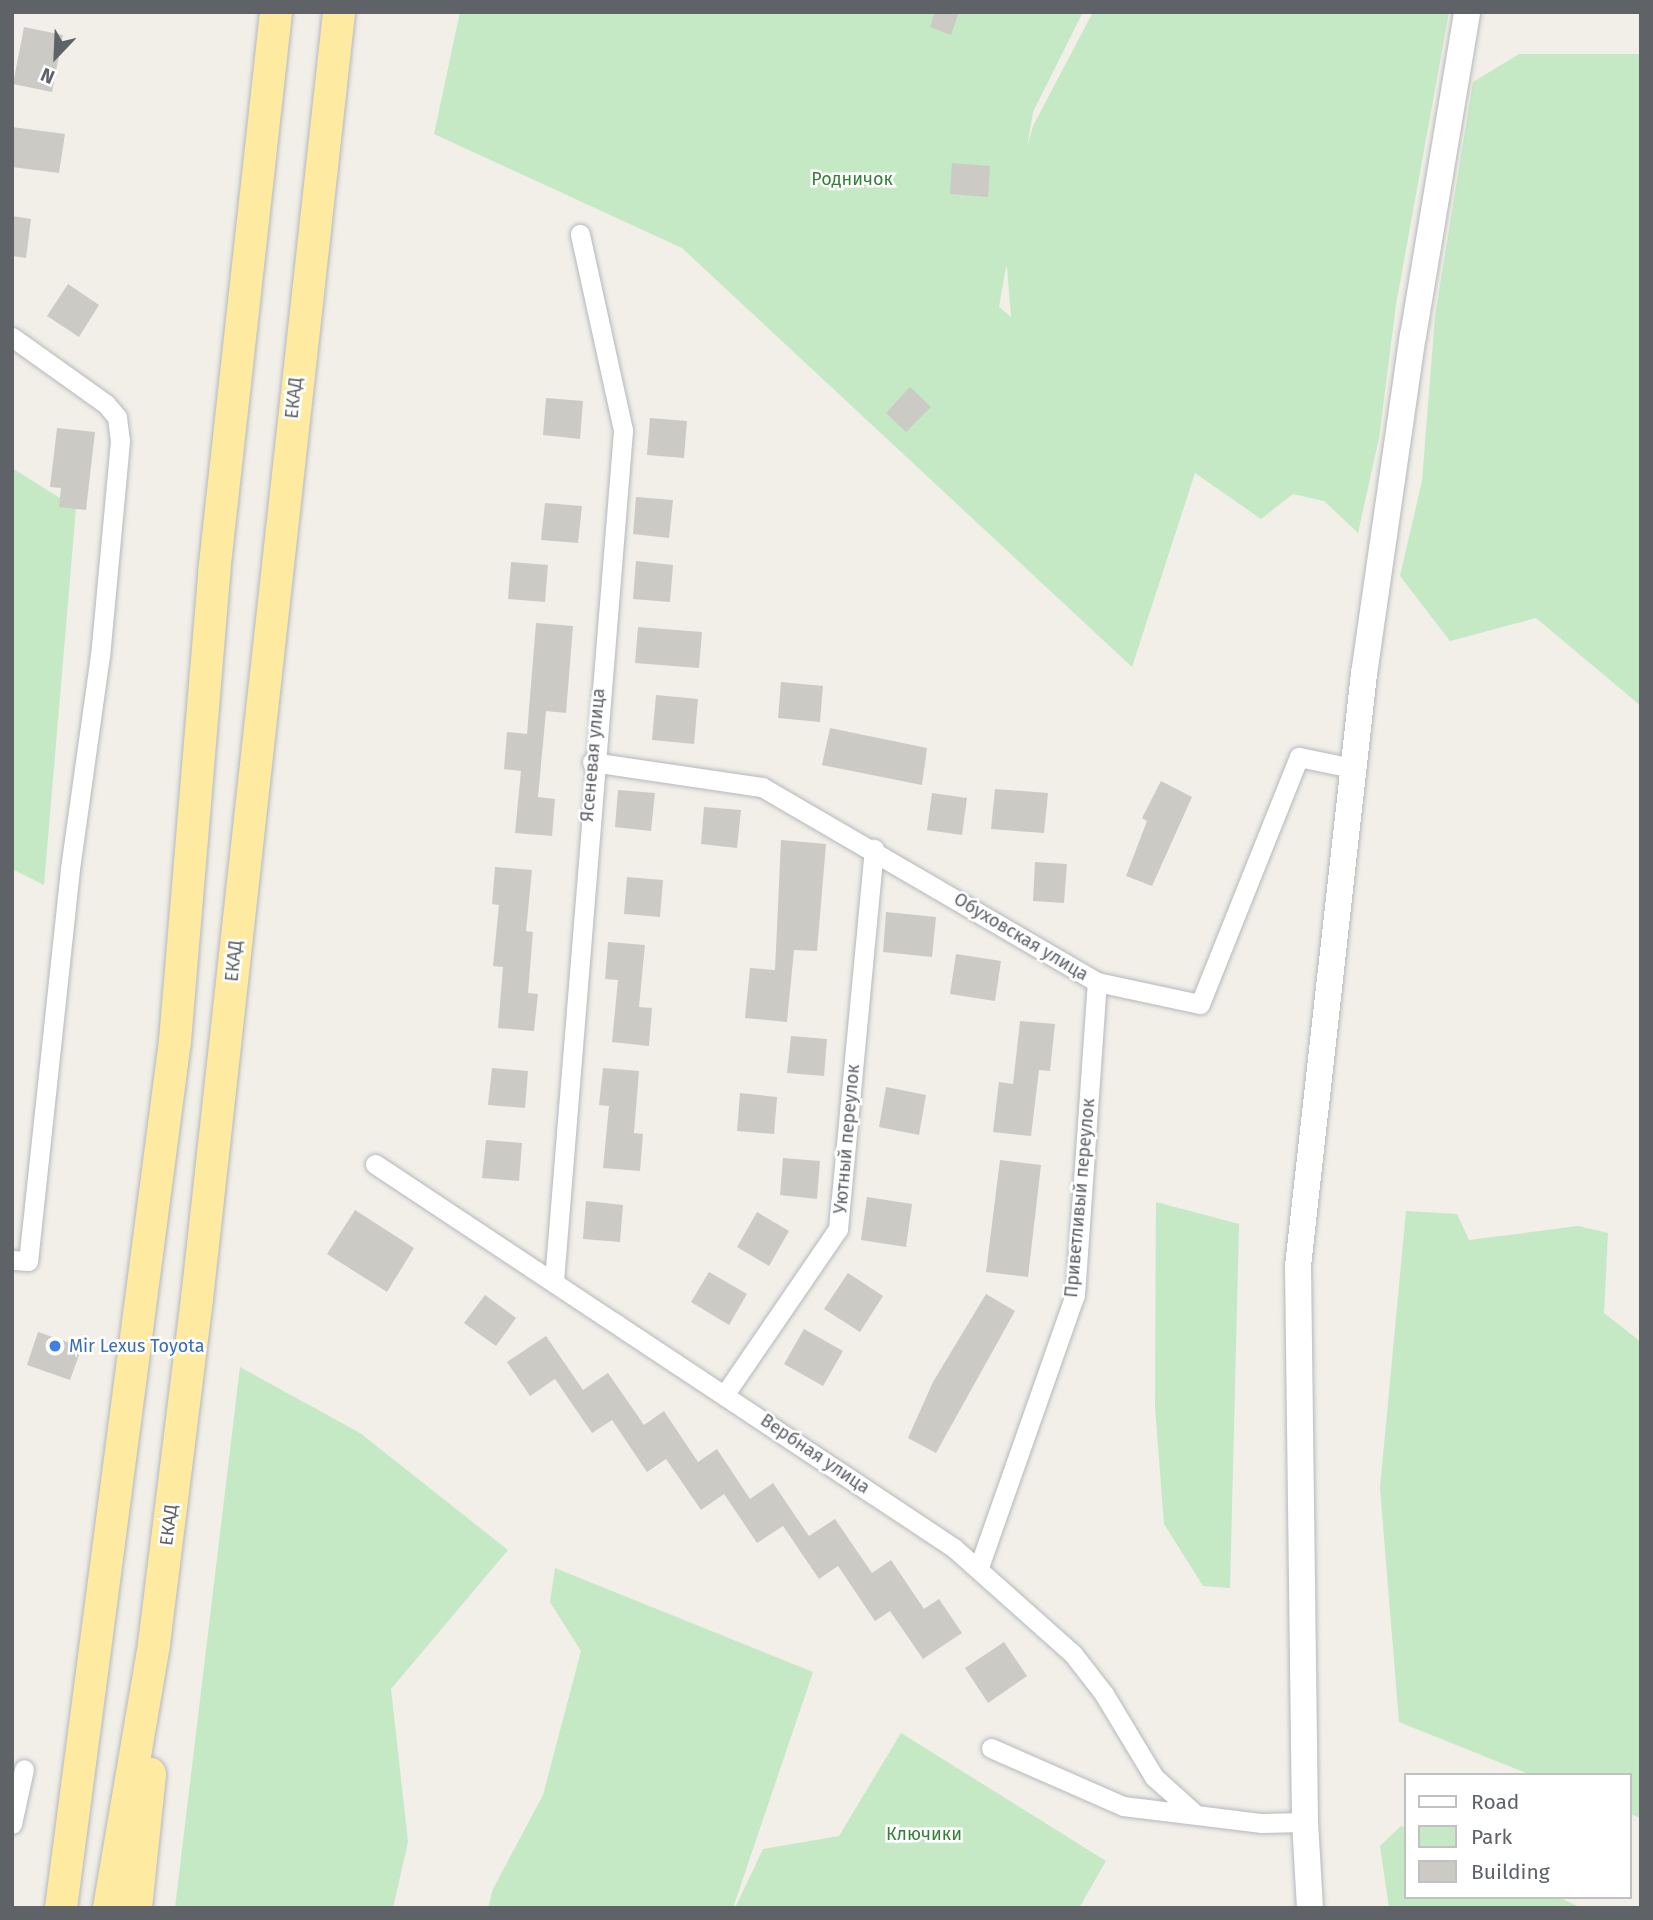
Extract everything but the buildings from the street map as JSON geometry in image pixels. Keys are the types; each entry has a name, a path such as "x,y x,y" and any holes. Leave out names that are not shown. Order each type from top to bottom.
{"highway":[{"path":"61,1908 176,1041 214,573 276,12"},
{"name":"ЕКАД","path":"109,1908 154,1644 199,1285 339,12"},
{"path":"136,1908 149,1794 154,1644"}],"main road":[{"path":"1310,1908 1305,1822 1298,1266 1352,768 1413,336 1467,12"}],"street":[{"name":"Ясеневая улица","path":"554,1281 592,762 623,430 580,234"},
{"path":"12,337 106,404 117,417 120,441 100,655 20,1261"},
{"name":"Обуховская улица","path":"592,762 762,787 874,849 1097,982 1200,1004 1299,757 1352,768"},
{"name":"Уютный переулок","path":"725,1394 838,1229 874,849"},
{"name":"Приветливый переулок","path":"979,1567 1075,1295 1097,982"},
{"name":"Вербная улица","path":"375,1164 725,1394 979,1567 1073,1654 1104,1694 1154,1777 1192,1812"},
{"path":"990,1748 1123,1807 1192,1812 1262,1823 1305,1822"},
{"path":"12,1824 24,1769"}],"green space":[{"name":"Родничок","path":"460,12 1083,12 1033,112 1027,147 1033,126 1093,12 1449,12 1396,305 1379,438 1358,533 1324,501 1293,494 1261,519 1195,473 1132,667 682,248 434,134","holes":["1007,267 1011,317 999,307"]},
{"path":"1519,54 1641,54 1641,706 1536,618 1450,641 1400,576 1422,481 1435,316 1473,82"},
{"path":"12,468 76,508 44,885 12,869"},
{"path":"1156,1202 1239,1224 1230,1588 1203,1586 1164,1524 1155,1407"},
{"path":"1406,1211 1457,1214 1469,1240 1578,1226 1608,1233 1604,1313 1641,1342 1641,1818 1632,1815 1632,1773 1526,1773 1399,1722 1380,1488"},
{"path":"240,1367 360,1433 508,1550 391,1689 408,1842 393,1908 175,1908"},
{"path":"555,1568 813,1672 733,1908 488,1908 493,1889 543,1795 581,1651 550,1602"},
{"name":"Ключики","path":"901,1733 1106,1861 1079,1908 735,1908 763,1849 839,1836"},
{"path":"1401,1826 1404,1827 1404,1899 1562,1899 1582,1908 1389,1908 1380,1846"}],"place":[{"name":"Mir Lexus Toyota","path":"55,1346"}]}
